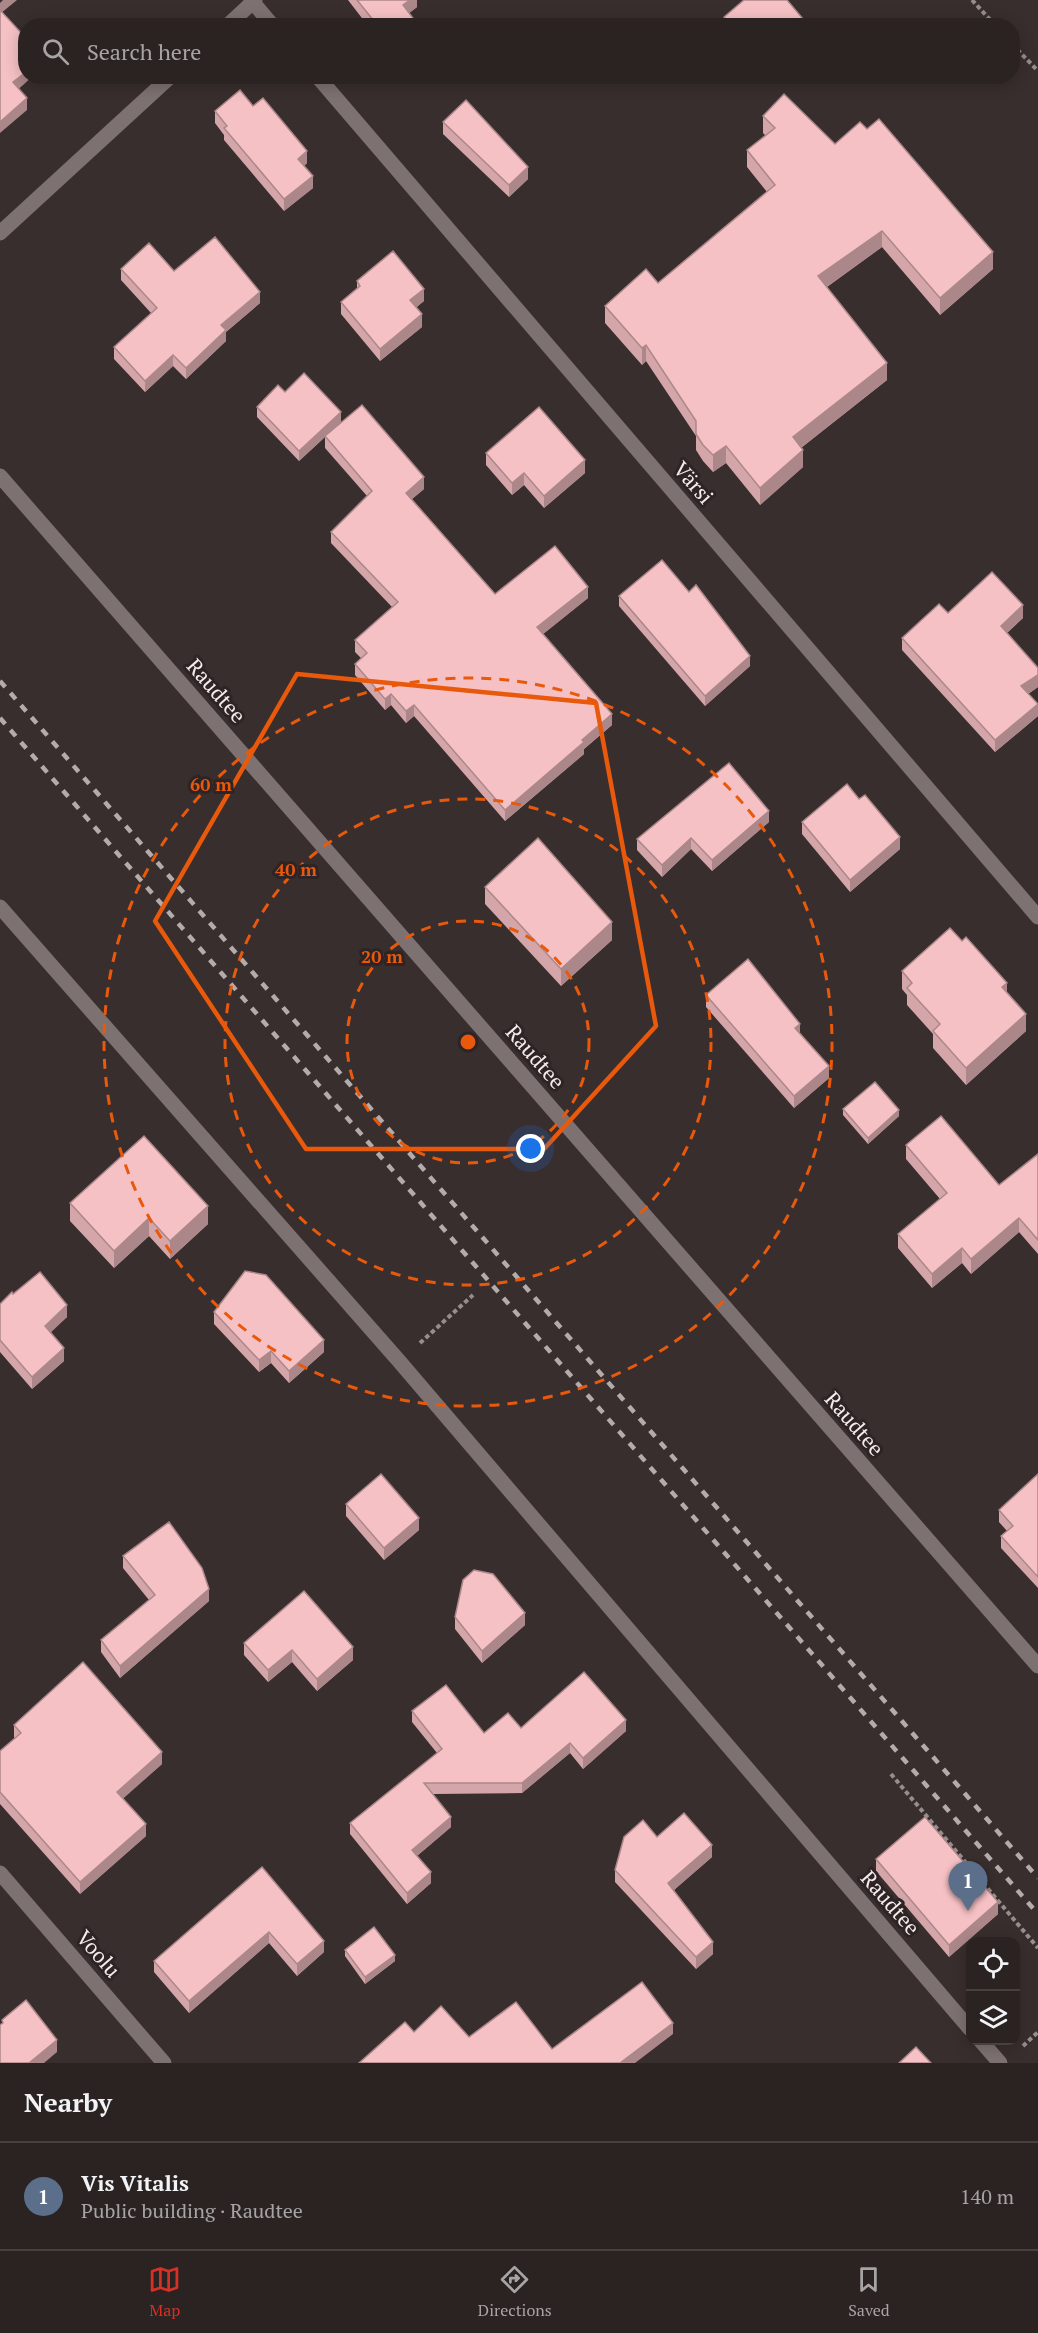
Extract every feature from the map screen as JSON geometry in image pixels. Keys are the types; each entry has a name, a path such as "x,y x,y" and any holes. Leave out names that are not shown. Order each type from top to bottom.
{"street":[{"path":"235,18 253,1 267,18"},
{"path":"0,233 162,84"},
{"name":"Värsi","path":"323,84 1038,917"},
{"name":"Raudtee","path":"0,476 1038,1666"},
{"name":"Raudtee","path":"0,907 406,1370 966,2024"},
{"name":"Voolu","path":"0,1873 164,2063"},
{"path":"984,2045 999,2063"}],"path":[{"path":"972,0 989,18"},
{"path":"1020,52 1038,71"},
{"path":"432,1332 472,1295"},
{"path":"891,1774 1038,1948"}],"highlighted area":[{"path":"297,674 596,703 656,1026 544,1149 306,1149 155,921"}],"building":[{"path":"357,0 410,0 403,5 413,18 372,18"},
{"path":"744,0 787,0 802,18 725,18"},
{"path":"0,10 18,29 18,78 13,82 27,98 0,122"},
{"path":"240,90 253,106 263,98 307,151 298,159 313,176 284,199 224,128 227,126 215,111"},
{"path":"784,94 835,144 860,122 867,129 879,119 993,252 940,298 882,231 818,276 887,363 793,437 803,450 760,488 726,446 713,455 703,445 696,434 696,421 646,345 642,348 605,306 646,269 658,283 775,185 747,150 775,128 763,116"},
{"path":"466,100 528,167 509,185 443,122"},
{"path":"215,237 260,292 221,325 226,330 186,368 173,355 145,381 114,347 157,308 121,269 149,243 174,271"},
{"path":"393,251 424,289 410,300 422,314 380,349 341,302 360,286 357,281"},
{"path":"304,373 341,412 299,451 257,407 278,385 285,392"},
{"path":"362,405 424,477 406,493 495,594 555,546 588,587 537,627 612,714 582,740 584,742 505,810 414,705 406,711 391,694 385,699 355,664 367,653 355,640 398,602 331,532 372,491 325,436"},
{"path":"539,407 585,460 544,496 524,473 512,483 486,453"},
{"path":"662,560 689,592 696,585 750,656 705,696 619,596"},
{"path":"992,572 1023,605 1001,626 1038,668 1038,675 1021,686 1038,704 995,740 902,638 939,604 948,613"},
{"path":"729,763 769,811 712,860 691,838 662,865 637,839"},
{"path":"847,784 859,799 865,795 900,837 850,880 802,822"},
{"path":"538,838 612,922 561,969 485,887"},
{"path":"950,928 962,941 966,937 1007,983 1002,987 1026,1014 966,1068 933,1031 940,1024 907,988 912,983 902,971"},
{"path":"748,959 800,1024 795,1028 829,1066 794,1096 706,995"},
{"path":"875,1082 899,1110 868,1138 843,1109"},
{"path":"941,1116 999,1185 1038,1154 1038,1240 1019,1218 971,1259 962,1248 932,1274 898,1234 947,1193 906,1145"},
{"path":"144,1136 208,1206 170,1241 149,1218 114,1251 70,1203"},
{"path":"245,1271 266,1275 324,1340 289,1371 271,1351 259,1360 214,1312"},
{"path":"40,1272 67,1305 45,1326 64,1348 32,1377 0,1340 0,1304 12,1292 13,1294"},
{"path":"381,1474 419,1518 384,1548 346,1504"},
{"path":"1038,1474 1038,1577 1001,1536 1013,1526 999,1510"},
{"path":"169,1522 202,1568 209,1589 120,1666 101,1640 155,1595 123,1556"},
{"path":"474,1570 493,1574 525,1613 482,1651 455,1617 463,1580"},
{"path":"304,1591 353,1647 317,1679 292,1650 268,1670 244,1643"},
{"path":"83,1662 162,1752 117,1792 146,1824 80,1882 0,1792 0,1751 21,1733 14,1725"},
{"path":"584,1672 626,1720 583,1758 570,1743 522,1783 424,1783 451,1817 412,1850 431,1872 407,1893 350,1823 442,1749 412,1711 446,1685 484,1733 508,1713 521,1728"},
{"path":"684,1813 712,1845 668,1883 713,1942 696,1957 615,1870 624,1837 643,1820 657,1837"},
{"path":"925,1817 998,1902 949,1945 876,1859"},
{"path":"262,1867 324,1941 297,1964 269,1932 189,2001 154,1961"},
{"path":"374,1927 395,1955 365,1977 345,1950"},
{"path":"642,1982 673,2023 620,2063 359,2063 405,2022 414,2032 441,2006 469,2037 516,2002 552,2049"},
{"path":"26,2000 57,2040 29,2063 0,2063 2,2020"},
{"path":"916,2047 931,2063 899,2063"}],"railway":[{"path":"0,681 1038,1878"},
{"path":"0,718 1038,1914"}],"place":[{"name":"Vis Vitalis","path":"968,1911"}]}
